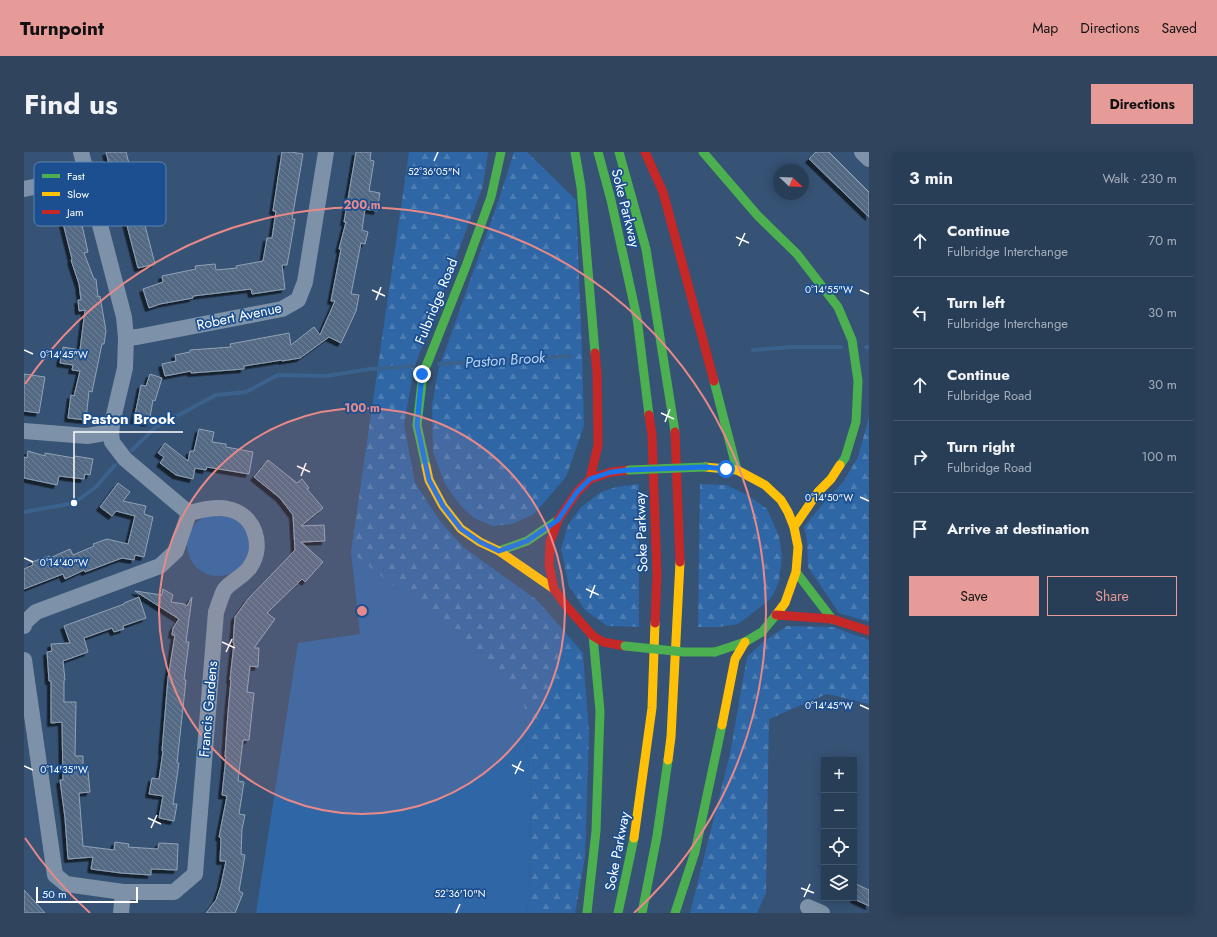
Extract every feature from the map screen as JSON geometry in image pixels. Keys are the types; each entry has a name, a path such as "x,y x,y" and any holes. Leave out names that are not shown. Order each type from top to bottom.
{"main road":[{"name":"Fulbridge Road","path":"500,152 491,197 466,266 422,374 417,425 429,480 443,506 461,529 480,542 499,551 554,590"},
{"path":"575,152 580,187 597,372 598,445 590,479"},
{"name":"Soke Parkway","path":"598,152 611,200 637,318 652,435 657,567 652,708 637,825 618,913"},
{"name":"Soke Parkway","path":"619,152 646,249 675,426 680,554 671,737 657,836 642,913"},
{"path":"645,152 663,192 698,318 737,470"},
{"path":"703,152 758,216 797,254 838,307 852,340 858,381 856,422 845,458 830,479 818,492 794,527"},
{"path":"705,467 737,470 765,485 784,499 794,527 798,547 796,572 785,603 762,632 745,642 715,652 684,652 625,646 604,642 593,636 554,590 549,565 550,542 558,520 577,492 590,479 611,472 705,467"},
{"path":"803,495 818,492"},
{"path":"499,551 527,541 558,520"},
{"path":"796,572 832,619"},
{"path":"776,615 832,619 869,631"},
{"path":"587,913 596,831 600,711 593,636"},
{"path":"676,913 695,852 716,759 735,659 745,642"}],"street":[{"path":"81,152 84,162"},
{"name":"Robert Avenue","path":"126,338 282,309 298,300 305,282 326,152"},
{"path":"862,152 869,159"},
{"path":"24,189 34,187"},
{"path":"24,626 24,623 36,612 160,566 176,552 189,513 125,459 112,442 111,432 125,368 126,338 124,317 101,226"},
{"path":"24,431 87,436 111,432"},
{"name":"Francis Gardens","path":"24,660 55,875 66,884 122,892 174,892 195,874 216,612 225,590 250,567 255,557 257,546 256,534 250,522 240,513 228,509 216,509 189,513"},
{"path":"121,913 122,892"}],"green space":[{"path":"409,152 488,152 483,186 414,368 404,425 415,483 440,521 463,547 537,600 583,653 589,733 585,857 575,913 526,913 529,899 531,798 524,702 500,671 351,552"},
{"path":"514,152 527,152 576,200 584,426 566,477 534,514 512,524 493,526 474,518 461,506 445,484 433,452 432,406 438,371 499,199"},
{"path":"869,417 869,622 839,613 808,567 807,540 804,527 843,482 858,457"},
{"path":"639,484 639,627 607,626 585,610 569,586 561,549 568,525 581,507 601,492 616,487"},
{"path":"700,484 726,485 746,494 767,509 779,536 782,557 779,581 773,595 767,602 738,624 718,627 698,627"},
{"path":"218,514 235,519 240,523 244,528 249,545 244,562 240,567 235,571 218,576 201,571 196,567 192,562 187,545 192,528 196,523 201,519"},
{"path":"351,552 500,671 524,702 531,798 529,899 526,913 256,913 298,643 360,634"},
{"path":"787,626 833,627 869,640 869,704 827,694 769,719 766,893 757,913 690,913 730,754 747,657 764,641"}],"building":[{"path":"106,152 126,152 129,162 108,162"},
{"path":"282,152 303,154 292,219 295,219 287,265 282,265 285,289 252,294 251,289 193,296 193,298 160,304 149,308 143,289 163,282 162,276 196,269 195,266 215,264 216,270 237,268 236,266 263,261 267,238 272,238 276,211 273,211"},
{"path":"356,152 371,152 370,160 374,161 369,191 380,193 377,211 365,209 362,230 368,232 365,244 361,243 351,294 359,295 356,311 341,343 329,337 300,358 244,366 244,369 191,373 191,371 165,376 162,364 176,361 175,355 190,352 190,350 231,347 230,344 289,333 291,345 314,327 320,335 335,301 331,301 341,249 339,249 346,222 344,222"},
{"path":"816,152 829,152 869,192 869,217 809,159"},
{"path":"64,226 82,226 88,252 84,253 94,279 96,279 98,297 100,296 106,331 92,392 89,391 86,420 68,418 71,395 74,396 80,371 72,370 73,365 60,363 63,347 80,350 85,310 79,311 78,300 81,300 79,284 71,260"},
{"path":"127,226 145,226 155,264 138,268"},
{"path":"24,374 45,377 39,413 24,411"},
{"path":"150,374 162,378 155,401 153,400 149,423 134,420 141,385 146,386"},
{"path":"199,429 214,432 212,442 226,444 226,447 253,452 249,474 207,467 206,470 195,468 193,479 176,475 160,463 164,457 158,453 165,443 188,461 190,451 194,451"},
{"path":"28,451 45,456 45,453 74,458 75,456 93,459 90,475 85,474 84,479 59,476 57,485 24,478 24,457 27,458"},
{"path":"268,460 297,483 302,479 309,488 307,489 323,508 301,526 324,525 325,541 301,542 323,562 305,582 302,579 267,613 275,619 254,648 259,648 258,667 250,666 247,692 254,693 249,740 243,740 238,781 244,782 239,814 245,815 242,829 241,854 245,855 239,891 243,893 235,913 206,913 216,900 226,861 220,861 221,838 219,837 227,796 222,795 226,757 235,617 248,599 295,550 293,515 280,498 254,477"},
{"path":"118,483 130,492 123,501 146,506 144,514 153,517 144,557 135,555 134,560 122,558 85,572 84,570 65,579 63,574 24,589 24,569 33,565 32,562 49,556 50,558 70,549 73,555 94,546 93,544 107,539 128,544 135,516 116,511 112,516 100,507"},
{"path":"163,589 173,595 171,602 184,604 187,606 192,597 186,642 189,642 184,680 186,680 177,763 179,763 173,804 177,804 174,821 159,818 163,796 149,794 152,778 159,779 163,751 168,678 175,635 172,635 173,628 179,619 135,591 162,595"},
{"path":"139,597 146,618 123,626 124,629 114,632 112,628 84,638 88,652 63,661 65,680 64,702 76,702 75,756 83,756 83,772 88,771 90,792 79,793 83,846 114,850 115,842 129,844 128,847 158,849 159,843 178,844 177,870 151,869 151,875 91,869 93,857 68,859 60,780 63,780 62,722 51,723 51,681 49,681 47,652 52,651 51,644 70,643 64,626"},
{"path":"857,884 869,890 869,906 857,900"},
{"path":"24,890 45,913 24,913"}],"waterway":[{"name":"Paston Brook","path":"753,350 792,347 841,347"},
{"name":"Paston Brook","path":"439,364 571,356"},
{"name":"Paston Brook","path":"132,450 156,427 216,395 246,392 278,375 326,376 370,369 413,366"},
{"name":"Paston Brook","path":"24,512 74,503 96,487 115,465"}],"traffic: fast":[{"path":"426,466 417,425 423,374 466,266 491,197 501,152"},
{"path":"575,152 581,187 595,353"},
{"path":"598,152 611,200 637,318 649,415"},
{"path":"619,152 646,249 675,432"},
{"path":"703,152 758,216 797,254 838,307 852,340 858,381 856,422 845,458 840,465"},
{"path":"714,381 737,470"},
{"path":"629,470 705,467"},
{"path":"499,551 527,541 558,520"},
{"path":"796,572 832,619"},
{"path":"715,652 745,642 762,632 776,615"},
{"path":"587,913 596,831 600,711 593,636"},
{"path":"625,646 684,652 715,652"},
{"path":"675,913 695,852 722,725"},
{"path":"642,913 657,836 668,760"},
{"path":"618,913 634,838"}],"traffic: slow":[{"path":"794,527 818,492 831,479 840,465"},
{"path":"426,466 429,480 443,506 461,529 480,542 499,551 554,589"},
{"path":"705,467 737,470 765,485 781,500 788,512 794,527 798,547 796,572 785,603 776,615"},
{"path":"668,760 671,737 680,562"},
{"path":"634,838 652,708 655,623"},
{"path":"722,725 735,659 745,642"}],"traffic: jam":[{"path":"645,152 663,192 714,381"},
{"path":"590,479 598,445 597,372 595,353"},
{"path":"649,415 652,435 657,575 655,623"},
{"path":"675,432 680,562"},
{"path":"625,646 603,642 593,636 567,607 554,589 549,565 550,542 558,520 577,492 590,479 611,472 629,470"},
{"path":"776,615 832,619 869,631"}],"place":[{"name":"Paston Brook","path":"74,503"}],"route":[{"path":"422,374 417,425 429,480 443,506 461,529 480,542 499,551 527,541 558,520 577,492 590,479 611,472 629,470 705,467 726,469"}]}
